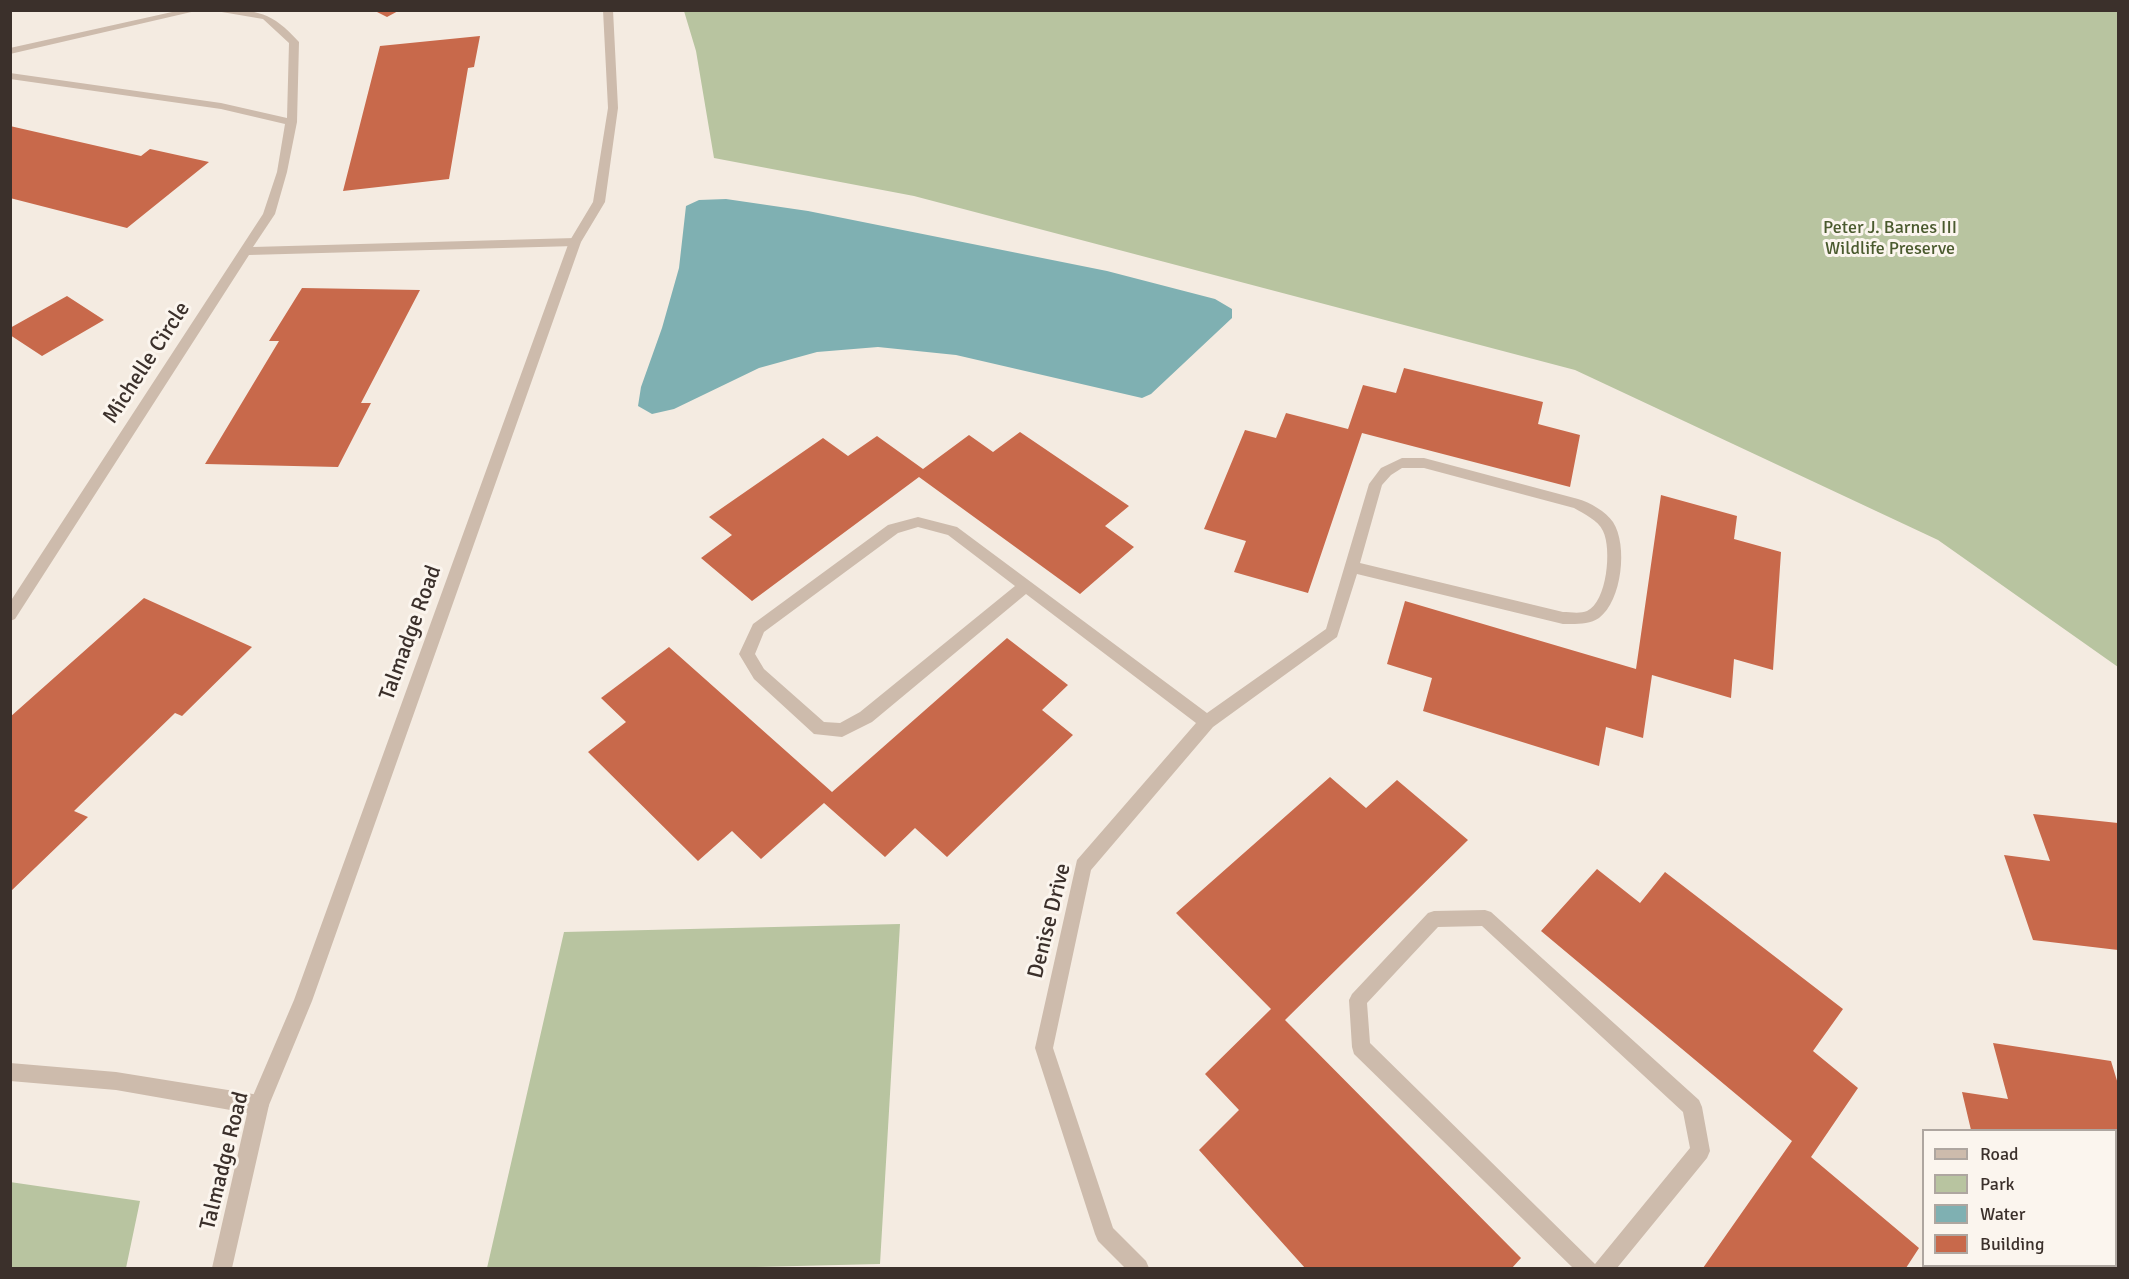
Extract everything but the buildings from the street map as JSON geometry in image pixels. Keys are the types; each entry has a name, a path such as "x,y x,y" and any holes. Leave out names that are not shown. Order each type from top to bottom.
{"street":[{"path":"10,51 196,10"},
{"name":"Michelle Circle","path":"10,615 269,214 282,172 292,122 294,42 266,17 214,10"},
{"name":"Talmadge Road","path":"222,1269 259,1105 303,1001 575,242 599,202 613,108 609,10"},
{"path":"10,76 221,106 292,122"},
{"path":"244,251 575,242"},
{"path":"1401,462 1424,463 1578,504 1596,515 1610,528 1614,542 1611,586 1595,613 1582,618 1563,618 1352,567 1376,484 1384,471 1401,462"},
{"path":"1027,585 866,717 842,730 820,729 759,674 747,654 758,628 893,529 918,522 952,531 1027,585 1207,722"},
{"name":"Denise Drive","path":"1139,1269 1105,1234 1044,1048 1083,866 1207,722 1332,633 1352,567"},
{"path":"1587,1269 1361,1047 1358,1000 1434,919 1485,918 1692,1107 1700,1152 1604,1269"},
{"path":"10,1072 116,1081 259,1105"}],"green space":[{"name":"Peter J. Barnes III Wildlife Preserve","path":"684,11 2118,11 2118,667 1938,540 1575,370 914,196 714,158 696,51"},
{"path":"900,924 880,1264 714,1268 487,1268 564,932"},
{"path":"10,1182 140,1201 126,1268 11,1268"}],"water":[{"path":"726,199 808,211 1107,271 1215,299 1232,309 1232,318 1151,394 1142,398 956,355 878,347 817,352 759,368 674,409 652,414 638,406 641,387 662,328 679,268 686,206 699,200"}]}
